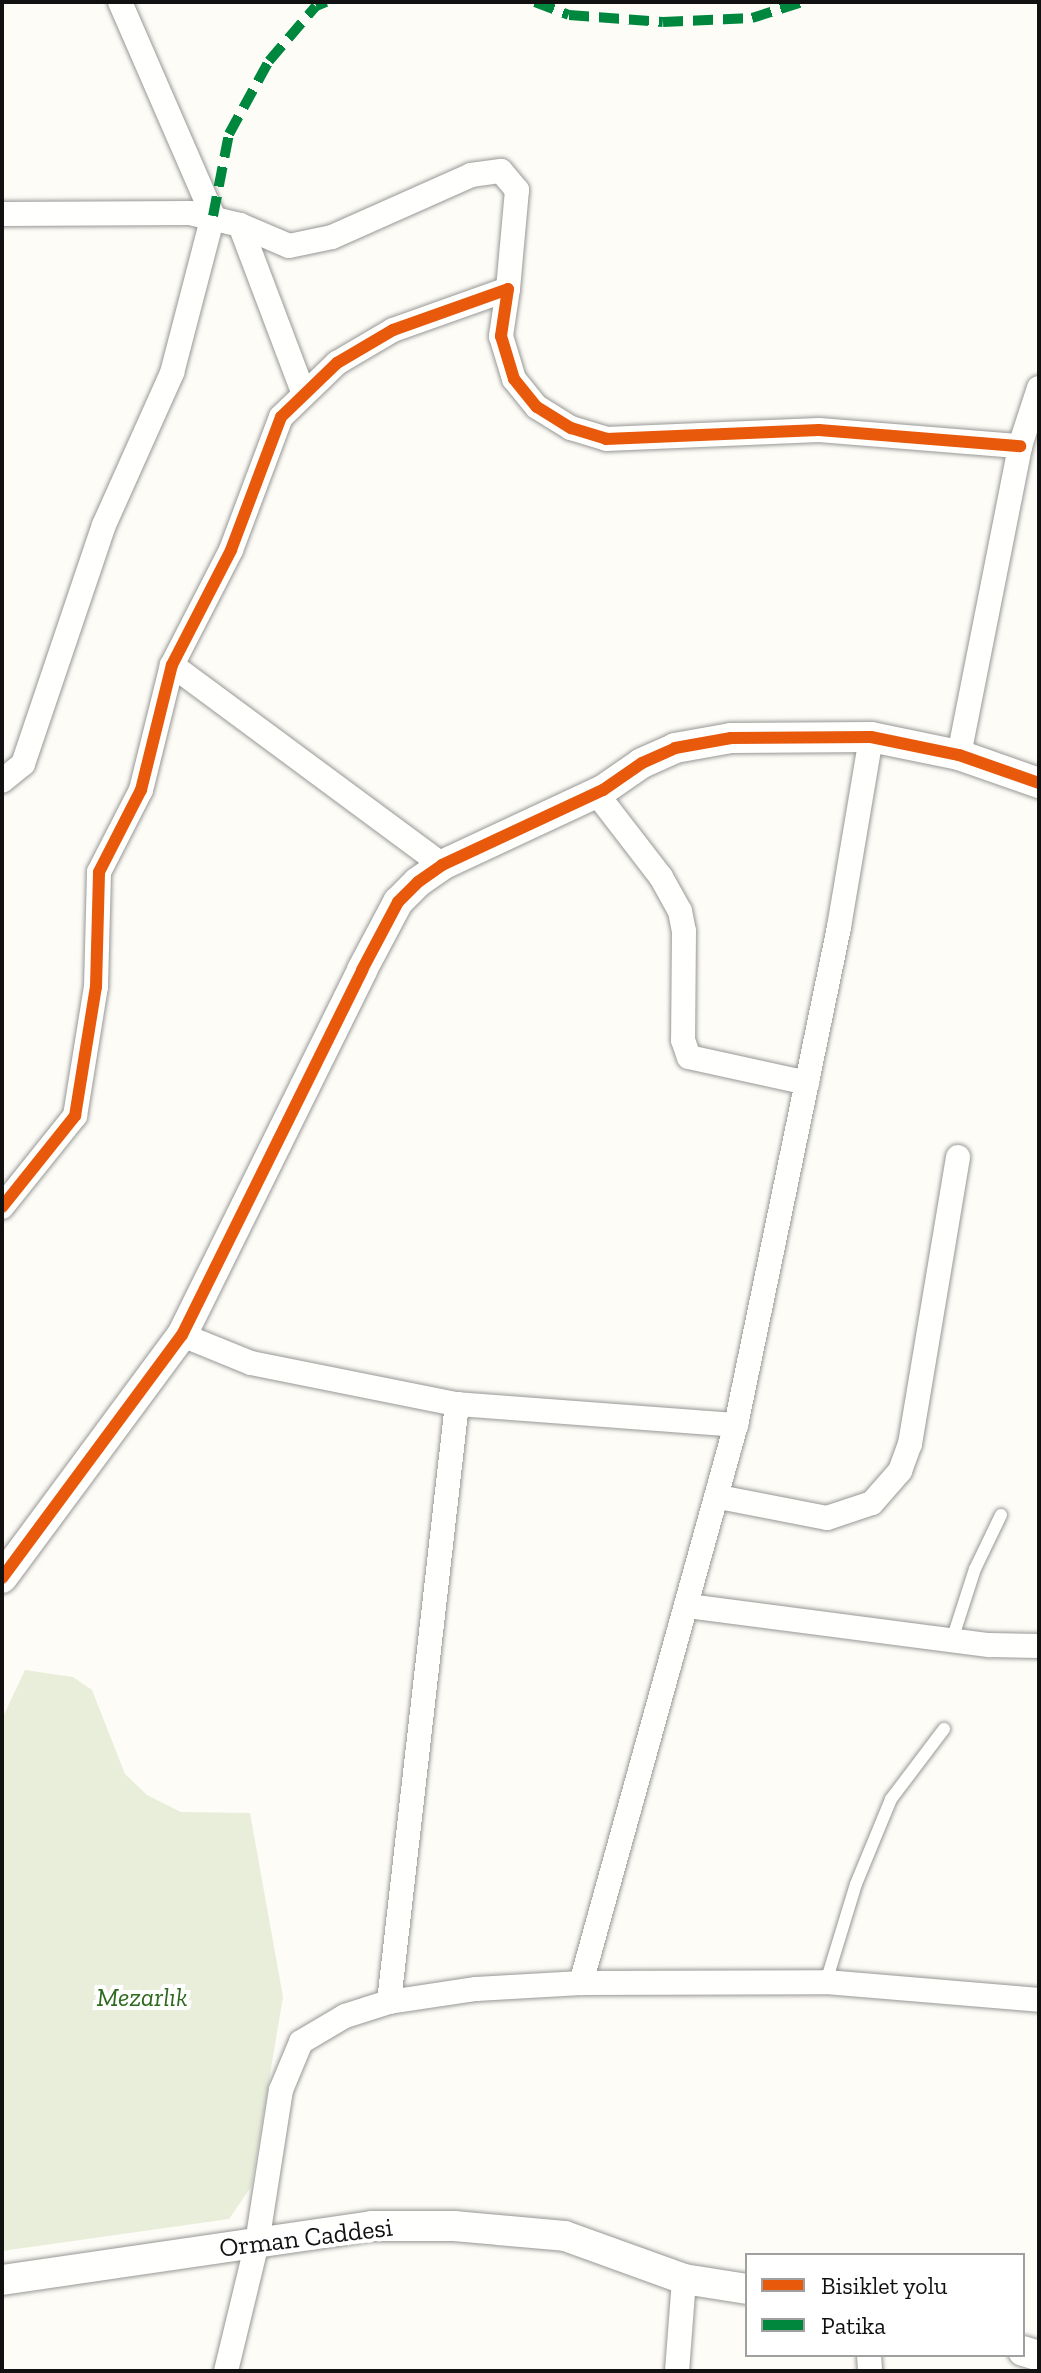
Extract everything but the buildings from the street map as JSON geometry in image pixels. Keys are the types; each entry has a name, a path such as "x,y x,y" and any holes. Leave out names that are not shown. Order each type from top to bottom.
{"street":[{"path":"2,781 23,764 104,525 172,373 213,216 120,2"},
{"path":"2,214 213,216 289,246 332,237 471,175 501,171 517,190 501,336 514,379 537,407 571,428 606,439 819,430 1020,446"},
{"path":"240,225 303,392"},
{"path":"2,1207 75,1116 96,987 99,872 141,790 172,665 231,550 281,417 303,392 337,363 393,330 508,289"},
{"path":"959,755 1020,446 1039,388"},
{"path":"172,665 442,865"},
{"path":"2,1578 182,1335 313,1063 398,902 442,865 597,794 642,763 675,748 778,734 871,737 959,755 1039,783"},
{"path":"581,1983 719,1497 736,1425 807,1083 871,737"},
{"path":"597,794 661,877 680,911 684,931 683,1040 689,1057 697,1063 807,1083"},
{"path":"719,1497 827,1518 872,1503 900,1471 910,1444 958,1157"},
{"path":"182,1335 251,1363 457,1404 736,1425"},
{"path":"389,2002 457,1404"},
{"path":"688,1606 952,1640 1039,1646"},
{"path":"226,2371 257,2243 281,2090 301,2042 345,2016 389,2002 476,1989 581,1983 826,1982 1039,2000"},
{"name":"Orman Caddesi","path":"2,2280 372,2226 454,2226 565,2236 684,2279 745,2289"},
{"path":"677,2371 684,2279"}],"lane":[{"path":"952,1640 975,1569 1001,1515"},
{"path":"826,1982 856,1884 891,1799 944,1729"}],"green space":[{"name":"Mezarlık","path":"25,1670 73,1677 92,1690 125,1774 147,1795 181,1812 250,1813 283,1997 251,2187 229,2219 2,2251 2,1719"}],"marked path":[{"path":"213,216 229,134 269,61 316,6 326,2"},
{"path":"535,2 569,15 663,22 752,18 802,2"}],"cycle path":[{"path":"2,1207 75,1116 96,987 99,872 141,790 172,665 231,550 281,417 337,363 393,330 508,289 501,336 514,379 537,407 571,428 606,439 819,430 1020,446"},
{"path":"2,1578 182,1335 362,970 398,902 418,882 442,865 603,790 642,763 675,748 731,738 871,737 959,755 1039,783"}]}
